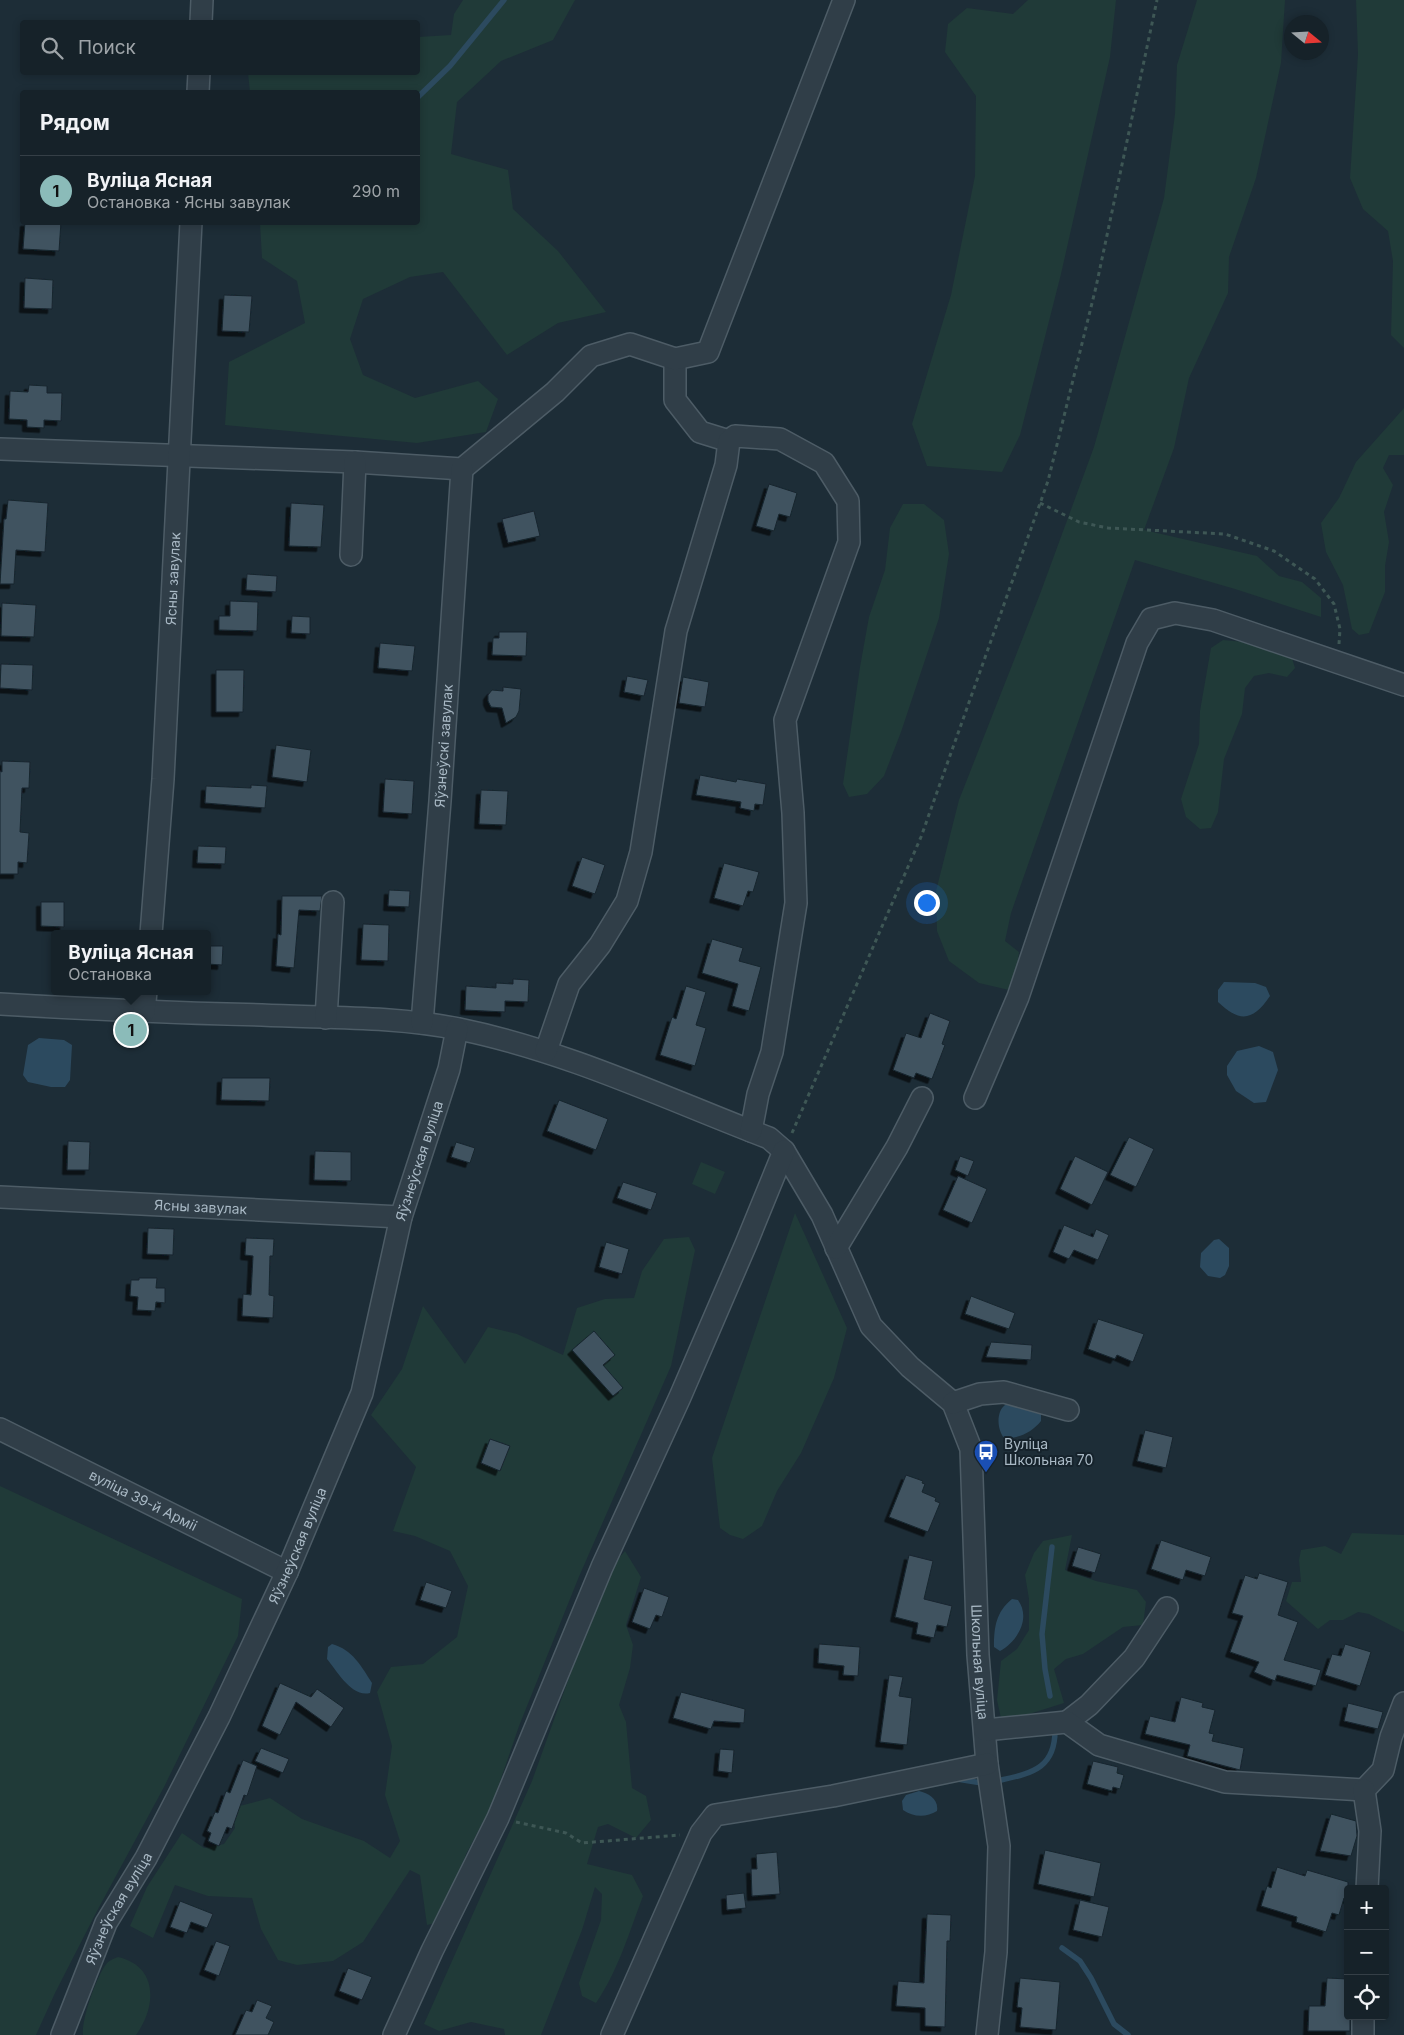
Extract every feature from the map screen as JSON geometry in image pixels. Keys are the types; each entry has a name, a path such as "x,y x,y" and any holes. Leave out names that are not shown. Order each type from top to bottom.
{"street":[{"path":"201,20 202,0"},
{"path":"0,449 355,462 462,468 555,392 592,356 630,344 675,359 708,352 844,0"},
{"path":"198,90 199,75"},
{"name":"Ясны завулак","path":"151,930 163,779 191,225"},
{"path":"675,359 675,400 700,432 729,441"},
{"path":"546,1051 569,984 600,945 626,901 641,852 676,631 726,465 729,441 735,436 780,439 824,464 848,501 849,542 786,720 793,813 796,903 772,1052 758,1094 751,1131"},
{"path":"351,555 355,462"},
{"name":"Яўзнеўскі завулак","path":"422,1023 440,801 462,468"},
{"path":"975,1098 1018,997 1137,643 1151,619 1175,614 1213,620 1404,685"},
{"path":"326,1018 333,902"},
{"path":"0,1004 145,1001 326,1018 422,1023 457,1029 546,1051 770,1138 784,1151 680,1397 602,1567 498,1818 432,1951 394,2035"},
{"name":"Яўзнеўская вуліца","path":"62,2035 106,1923 146,1858 214,1726 287,1572 362,1393 401,1217 449,1069 457,1029"},
{"path":"836,1248 897,1147 922,1098"},
{"name":"Школьная вуліца","path":"784,1151 822,1215 871,1326 910,1367 953,1403 971,1449 978,1654 987,1764 999,1846 996,1952 987,2035"},
{"name":"Ясны завулак","path":"0,1197 401,1217"},
{"path":"953,1403 980,1394 1004,1392 1068,1410"},
{"name":"вуліца 39-й Арміі","path":"0,1429 287,1572"},
{"path":"985,1730 1067,1722 1089,1705 1134,1658 1167,1608"},
{"path":"1067,1722 1100,1745 1226,1782 1364,1790 1383,1770 1391,1737 1404,1703"},
{"path":"612,2035 701,1833 716,1815 833,1796 987,1764"},
{"path":"1364,1790 1370,1831 1367,1885"},
{"path":"1363,2020 1363,2035"}],"path":[{"path":"784,1151 921,837 1048,481 1096,287 1157,0"},
{"path":"1040,503 1079,522 1108,528 1225,534 1274,551 1316,579 1334,604 1340,629 1338,663"},
{"path":"498,1818 566,1833 582,1843 701,1833"}],"green space":[{"path":"463,0 575,0 553,40 501,61 457,102 451,154 508,170 513,209 558,251 606,312 558,323 507,355 443,272 410,277 363,299 350,339 363,375 415,398 478,381 498,399 486,432 417,443 225,425 229,362 305,323 297,281 262,258 260,225 420,225 420,90 250,90 248,75 420,75 420,37 451,35 454,14"},
{"path":"1028,0 1116,0 1110,57 1061,274 1020,435 1002,472 927,466 912,424 951,295 975,176 976,96 945,52 948,24 967,8 1013,14"},
{"path":"1197,0 1285,0 1281,63 1256,178 1229,257 1228,293 1189,378 1174,448 1144,530 1257,556 1279,576 1302,582 1321,598 1321,617 1235,589 1135,560 1011,913 1005,941 1019,952 1016,979 1009,990 979,983 949,961 937,931 936,891 959,800 1040,594 1094,447 1164,198 1175,114 1177,65"},
{"path":"1356,0 1404,0 1404,348 1391,335 1393,261 1388,231 1363,209 1350,178 1358,54"},
{"path":"1404,408 1404,455 1389,455 1383,468 1393,485 1384,512 1389,542 1385,566 1385,592 1369,633 1359,635 1352,629 1343,585 1326,552 1321,523 1339,498 1356,462"},
{"path":"903,504 924,504 944,520 949,554 939,618 901,732 884,776 867,794 849,797 843,784 869,617 885,570 890,528"},
{"path":"1223,640 1265,644 1291,655 1295,668 1287,677 1269,673 1254,676 1245,688 1242,714 1224,759 1218,812 1211,828 1200,829 1186,817 1181,799 1199,744 1200,711 1211,648"},
{"path":"701,1162 725,1172 715,1194 692,1184"},
{"path":"795,1213 847,1328 834,1378 801,1453 777,1491 762,1526 743,1539 730,1535 720,1528 712,1458"},
{"path":"689,1237 695,1250 671,1366 578,1579 519,1726 491,1808 466,1854 443,1921 427,1925 420,1875 410,1870 363,1942 333,1961 297,1965 278,1960 261,1929 252,1898 208,1896 175,1885 153,1938 130,1926 147,1887 182,1833 204,1848 224,1844 235,1828 232,1808 270,1798 302,1819 364,1841 390,1858 400,1841 385,1795 392,1746 377,1692 391,1667 423,1664 457,1637 468,1586 450,1551 415,1536 393,1531 416,1467 371,1415 402,1369 423,1306 465,1364 488,1327 517,1334 563,1355 577,1308 605,1299 634,1298 642,1271 664,1239"},
{"path":"0,1486 242,1599 238,1636 164,1787 97,1911 36,2035 0,2035"},
{"path":"1352,1533 1404,1535 1404,1632 1369,1614 1358,1612 1343,1620 1330,1620 1318,1629 1286,1601 1292,1582 1301,1582 1299,1560 1301,1550 1325,1546 1341,1554"},
{"path":"1072,1535 1065,1570 1096,1581 1137,1590 1146,1602 1143,1625 1123,1627 1083,1654 1066,1659 1054,1669 1064,1703 1026,1715 1001,1718 997,1700 1001,1661 1017,1649 1029,1630 1029,1599 1025,1575 1034,1553 1043,1541"},
{"path":"625,1551 641,1577 626,1625 633,1645 630,1668 619,1705 626,1722 632,1788 646,1796 651,1820 636,1838 608,1824 598,1827 587,1864 632,1875 643,1896 622,1951 611,1978 596,2003 582,1996 579,1983 601,1920 602,1894 595,1887 582,1930 541,2035 505,2035 504,2029 471,2022 439,2031 424,2024 532,1781 607,1572"},
{"path":"118,1957 131,1962 141,1969 147,1978 150,1988 150,2000 143,2024 136,2035 83,2035 90,1998 99,1977 107,1963"}],"water":[{"path":"1224,982 1255,983 1266,987 1270,996 1252,1014 1240,1016 1226,1009 1218,1002 1218,990"},
{"path":"39,1038 64,1040 72,1045 70,1080 65,1087 51,1087 28,1082 23,1075 28,1045"},
{"path":"1259,1046 1273,1052 1278,1070 1266,1102 1254,1103 1236,1091 1227,1075 1227,1066 1237,1051"},
{"path":"1219,1239 1229,1248 1229,1266 1225,1275 1220,1278 1208,1276 1200,1267 1201,1253 1214,1240"},
{"path":"1005,1405 1016,1405 1041,1413 1041,1421 1025,1434 1004,1438 998,1421 1000,1412"},
{"path":"1012,1599 1018,1600 1022,1607 1023,1621 1017,1635 1000,1651 994,1647 995,1626 1002,1609"},
{"path":"332,1644 346,1650 360,1665 372,1683 370,1693 363,1693 351,1688 340,1676 327,1659 328,1647"},
{"path":"919,1791 926,1793 935,1800 937,1811 920,1816 903,1810 902,1801 906,1795"}],"building":[{"path":"25,225 61,225 59,251 23,249"},
{"path":"25,278 53,280 52,309 24,308"},
{"path":"224,295 252,296 249,332 222,331"},
{"path":"29,385 47,386 47,393 62,393 61,421 44,420 44,428 27,427 27,420 9,419 10,391 28,392"},
{"path":"769,484 797,493 790,517 779,514 774,531 756,526"},
{"path":"8,500 48,503 45,552 16,550 14,584 0,584 4,519 6,519"},
{"path":"291,503 324,505 321,547 289,546"},
{"path":"534,511 540,536 508,543 502,519"},
{"path":"247,574 277,576 276,592 246,590"},
{"path":"230,601 258,602 257,631 219,630 219,616 230,616"},
{"path":"2,603 36,605 34,637 1,636"},
{"path":"292,616 310,617 310,634 291,633"},
{"path":"499,632 527,632 526,656 492,655 493,638 499,638"},
{"path":"380,643 415,646 412,671 378,668"},
{"path":"1,664 33,665 32,690 0,688"},
{"path":"216,670 244,670 243,712 216,712"},
{"path":"627,676 648,680 644,696 624,692"},
{"path":"683,677 709,682 705,707 679,703"},
{"path":"503,687 521,689 519,711 516,717 506,723 502,708 491,707 488,701 488,695 492,690 503,691"},
{"path":"276,745 311,750 307,782 272,777"},
{"path":"2,761 30,762 29,788 22,788 20,832 29,833 27,863 18,862 18,874 0,874 0,771 2,772"},
{"path":"700,775 736,782 737,779 766,784 763,805 755,804 754,811 740,808 741,802 696,795"},
{"path":"385,779 414,781 412,814 383,812"},
{"path":"251,785 267,786 265,808 205,803 206,786 251,788"},
{"path":"481,790 508,791 506,825 479,824"},
{"path":"198,846 226,847 225,864 197,863"},
{"path":"582,857 605,865 595,894 572,886"},
{"path":"724,863 759,872 753,892 748,891 743,906 714,898"},
{"path":"389,890 410,891 409,907 388,906"},
{"path":"282,896 322,896 320,911 299,910 294,968 276,966 278,934 281,935"},
{"path":"41,902 64,902 64,927 41,926"},
{"path":"363,924 389,925 388,961 361,960"},
{"path":"712,939 743,948 739,961 761,967 749,1011 732,1006 738,984 702,973"},
{"path":"211,946 223,946 222,965 211,964"},
{"path":"513,979 529,980 528,1002 505,1001 505,1012 465,1010 466,986 496,988 496,983 513,984"},
{"path":"686,986 706,992 696,1025 706,1028 695,1066 660,1055 672,1017 676,1019"},
{"path":"930,1013 950,1021 942,1044 945,1045 932,1079 916,1073 914,1078 893,1070 906,1033 921,1038"},
{"path":"222,1078 270,1078 269,1101 221,1100"},
{"path":"559,1100 608,1119 596,1150 547,1131"},
{"path":"1129,1137 1154,1149 1136,1187 1110,1175"},
{"path":"68,1141 90,1142 89,1170 67,1170"},
{"path":"456,1142 475,1148 470,1163 451,1157"},
{"path":"315,1151 351,1152 351,1181 314,1180"},
{"path":"960,1156 974,1161 968,1176 955,1170"},
{"path":"1075,1156 1108,1172 1092,1205 1060,1189"},
{"path":"958,1176 987,1189 972,1223 943,1210"},
{"path":"623,1182 657,1193 651,1210 617,1198"},
{"path":"1064,1225 1093,1237 1096,1229 1109,1235 1098,1260 1074,1250 1069,1259 1053,1252"},
{"path":"148,1228 174,1229 173,1255 147,1254"},
{"path":"246,1238 274,1239 273,1256 270,1256 269,1295 274,1296 273,1318 242,1316 243,1294 251,1295 253,1256 245,1255"},
{"path":"606,1242 629,1249 622,1274 599,1267"},
{"path":"139,1278 157,1278 156,1288 165,1288 165,1303 156,1302 155,1311 137,1310 138,1297 130,1296 131,1280 139,1280"},
{"path":"971,1296 1015,1313 1009,1329 965,1314"},
{"path":"1098,1319 1144,1334 1133,1362 1117,1355 1115,1359 1088,1349"},
{"path":"594,1331 615,1355 603,1365 623,1388 613,1396 572,1350"},
{"path":"991,1342 1032,1345 1031,1360 986,1357"},
{"path":"1145,1430 1173,1437 1166,1468 1137,1461"},
{"path":"490,1439 510,1446 500,1471 481,1463"},
{"path":"906,1475 923,1481 922,1483 925,1484 922,1492 936,1498 935,1501 940,1503 928,1532 889,1517"},
{"path":"1161,1540 1211,1557 1205,1576 1186,1570 1183,1580 1151,1569"},
{"path":"1078,1547 1101,1554 1095,1573 1072,1566"},
{"path":"909,1555 933,1561 924,1599 952,1606 947,1627 937,1625 934,1638 916,1634 918,1623 895,1617"},
{"path":"1259,1573 1288,1582 1278,1615 1298,1622 1284,1660 1321,1670 1316,1686 1277,1675 1275,1681 1254,1672 1259,1662 1230,1652 1243,1616 1232,1613 1245,1575 1257,1579"},
{"path":"426,1582 452,1591 446,1608 420,1600"},
{"path":"644,1588 669,1597 662,1617 656,1615 650,1629 632,1622"},
{"path":"819,1644 860,1647 858,1676 843,1675 844,1666 818,1663"},
{"path":"1345,1644 1371,1652 1360,1686 1325,1675 1332,1654 1341,1656"},
{"path":"889,1675 903,1677 899,1696 912,1698 907,1745 880,1742"},
{"path":"280,1683 311,1697 317,1689 344,1708 331,1727 296,1702 280,1735 262,1726"},
{"path":"681,1692 745,1709 744,1723 714,1721 711,1729 673,1718"},
{"path":"1181,1697 1203,1703 1202,1707 1215,1710 1209,1733 1214,1734 1212,1741 1244,1748 1240,1770 1187,1756 1190,1745 1145,1734 1150,1716 1175,1722"},
{"path":"1348,1703 1383,1712 1378,1729 1344,1721"},
{"path":"261,1748 289,1759 283,1773 255,1761"},
{"path":"720,1749 734,1750 732,1773 718,1771"},
{"path":"243,1760 257,1766 247,1796 244,1795 232,1829 227,1827 219,1846 208,1841 211,1833 207,1831 215,1812 218,1813 226,1791 230,1793"},
{"path":"1093,1761 1118,1767 1117,1773 1124,1775 1120,1789 1113,1787 1112,1791 1087,1784"},
{"path":"1331,1814 1356,1821 1357,1836 1351,1856 1320,1851"},
{"path":"1045,1850 1101,1863 1094,1897 1038,1884"},
{"path":"777,1852 780,1894 752,1896 751,1869 757,1869 756,1854"},
{"path":"1277,1867 1305,1876 1307,1870 1348,1882 1348,1885 1344,1885 1344,1898 1339,1915 1332,1913 1326,1932 1296,1922 1297,1917 1261,1906 1267,1886 1271,1888"},
{"path":"744,1893 746,1908 727,1910 726,1895"},
{"path":"1080,1900 1109,1907 1102,1937 1073,1930"},
{"path":"180,1901 213,1914 207,1928 191,1922 187,1933 170,1927"},
{"path":"927,1914 951,1915 950,1941 947,1941 945,2027 925,2026 925,2008 896,2006 898,1981 924,1983"},
{"path":"216,1941 230,1946 219,1976 204,1970"},
{"path":"348,1968 372,1977 362,2000 339,1991"},
{"path":"1020,1978 1060,1982 1056,2030 1020,2027 1022,2008 1017,2007"},
{"path":"1327,1978 1344,1979 1344,2020 1350,2020 1350,2031 1308,2031 1309,2006 1325,2006"},
{"path":"257,2000 272,2006 266,2018 274,2022 268,2035 235,2035 246,2010 252,2012"}],"waterway":[{"path":"420,95 450,66 504,0"},
{"path":"1050,1696 1045,1669 1042,1634 1052,1547"},
{"path":"1001,1780 1033,1771 1041,1766 1052,1752 1055,1728"},
{"path":"957,1779 982,1783"},
{"path":"1062,1948 1080,1961 1091,1978 1114,2024 1128,2035"}],"place":[{"name":"Вуліца Ясная","path":"131,1030"},
{"name":"Вуліца Школьная 70","path":"986,1473"}]}
